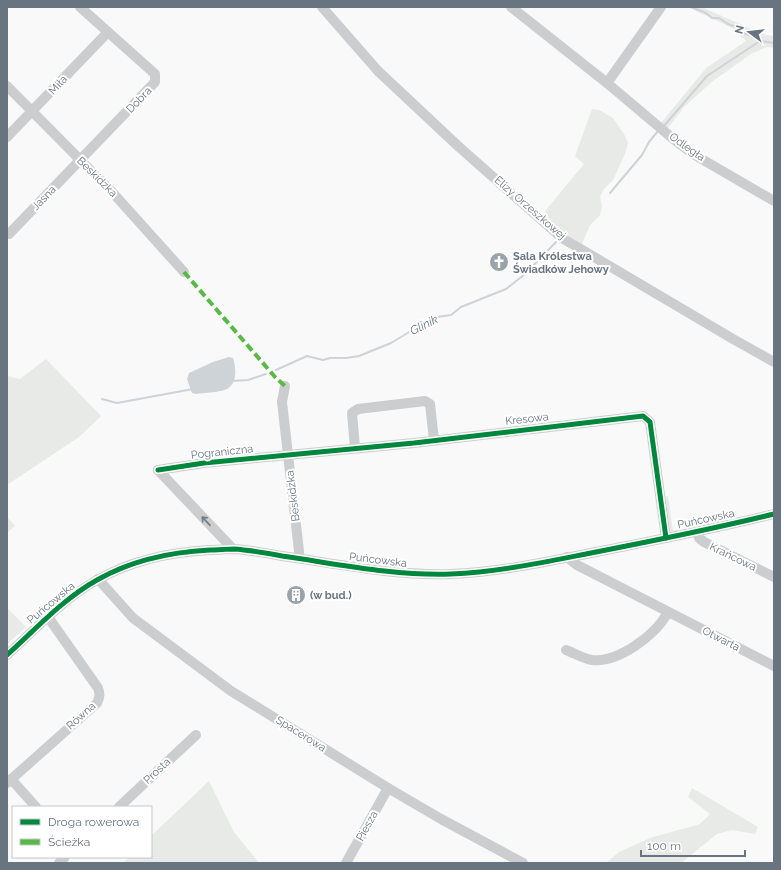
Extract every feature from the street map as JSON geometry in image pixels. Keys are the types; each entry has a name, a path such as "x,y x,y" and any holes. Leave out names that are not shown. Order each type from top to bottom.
{"street":[{"name":"Dobra","path":"80,7 154,74 155,82 81,161"},
{"name":"Elizy Orzeszkowej","path":"322,7 378,72 458,146 562,238 774,362"},
{"name":"Odległa","path":"511,7 607,83 670,137 693,154 774,201"},
{"path":"607,83 661,7"},
{"name":"Miła","path":"7,137 108,32"},
{"name":"Beskidzka","path":"7,86 113,193 184,272"},
{"name":"Jasna","path":"7,234 9,234 81,161"},
{"name":"Beskidzka","path":"284,386 282,402 299,558"},
{"path":"355,448 352,413 358,409 425,401 430,404 434,440"},
{"name":"Kresowa","path":"288,455 643,416 650,422 666,538"},
{"name":"Pograniczna","path":"233,549 158,470 288,455"},
{"name":"Puńcowska","path":"7,655 48,617 81,590 98,579 153,557 190,551 233,549 350,567 422,574 475,573 516,567 698,532 774,514"},
{"name":"Krańcowa","path":"698,532 699,538 704,542 774,577"},
{"name":"Otwarta","path":"567,557 577,565 774,666"},
{"name":"Spacerowa","path":"98,579 133,618 231,691 388,788 441,819 523,863"},
{"path":"566,650 591,660 605,660 627,650 646,638 668,612"},
{"name":"Równa","path":"9,781 97,703 99,699 100,693 98,688 48,617"},
{"name":"Prosta","path":"120,806 196,735"},
{"path":"9,781 35,806"},
{"name":"Piesza","path":"346,863 388,788"}],"shaded area":[{"path":"688,7 701,7 766,35 774,36 774,48 767,47 751,54 713,81 684,107 668,128 661,123 706,68 746,41 734,29"},
{"path":"592,109 599,110 613,118 624,134 628,143 625,154 613,180 604,189 600,197 602,206 600,215 590,225 582,244 559,230 545,216 546,210 584,164 575,156"},
{"path":"229,357 233,358 235,366 235,379 231,386 225,390 217,392 192,393 187,379 189,373 213,362"},
{"path":"46,359 101,416 79,437 7,485 7,376 20,379"},
{"path":"668,496 673,531 680,529 681,532 670,531 665,497"},
{"path":"7,517 15,526 7,533"},
{"path":"7,608 26,627 7,644"},
{"path":"209,781 234,832 259,863 123,863 128,858 152,858 152,835"},
{"path":"692,788 758,827 755,834 732,830 717,834 681,863 606,863 619,852 650,838 700,824 710,814 688,797"}],"waterway":[{"name":"Glinik","path":"691,7 706,13 712,18 719,18 736,27 741,32 760,41 774,43"},
{"path":"663,127 707,76 760,41"},
{"name":"Glinik","path":"610,193 642,155 649,142 658,131"},
{"name":"Glinik","path":"276,370 307,356 323,360 330,358 359,356 391,343 437,317 451,315 461,307 506,289 525,274 556,242"},
{"name":"Glinik","path":"232,381 248,380 266,374"},
{"name":"Glinik","path":"102,399 117,403 193,389"}],"marked path":[{"path":"184,272 275,377 285,386"}],"cycle path":[{"path":"158,470 204,463 414,443 643,416 650,422 666,538"},
{"path":"7,655 61,605 97,580 124,567 166,555 195,551 234,549 387,571 430,574 469,573 504,569 556,560 683,535 774,514"}],"place":[{"name":"Sala Królestwa Świadków Jehowy","path":"499,262"},
{"name":"(w bud.)","path":"296,595"}]}
